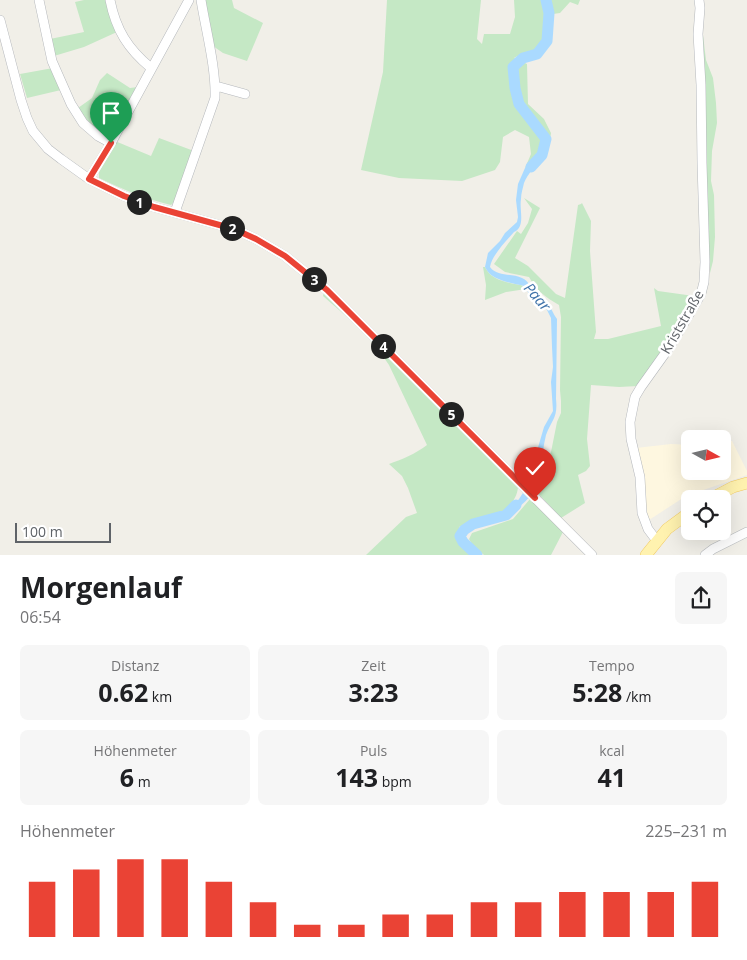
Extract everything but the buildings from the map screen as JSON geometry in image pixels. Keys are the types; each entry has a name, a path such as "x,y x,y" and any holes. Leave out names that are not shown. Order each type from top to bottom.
{"main road":[{"path":"727,490 747,483"},
{"path":"646,555 667,529 681,519"}],"street":[{"path":"39,0 52,61 71,104 83,123 98,136 111,143"},
{"path":"110,0 115,22 125,41 140,59 151,68"},
{"path":"89,179 111,143 189,0"},
{"path":"175,212 215,98 216,86 200,0"},
{"name":"Kriststraße","path":"656,541 648,529 642,513 640,477 631,439 630,422 635,397 671,345 701,294 704,282 701,85 698,34 699,0"},
{"path":"0,20 27,118 48,149 89,179 124,196 154,207 234,229 285,256 327,290 592,555"},
{"path":"216,86 245,94"},
{"path":"705,555 747,532"}],"shaded area":[{"path":"731,441 747,471 747,475 703,490 681,490 681,499 649,520 645,509 636,448 681,445 681,480 731,480"}],"green space":[{"path":"107,0 117,32 84,47 54,56 50,39 84,32 75,2"},
{"path":"205,0 232,0 234,8 263,23 247,61 223,53 213,46"},
{"path":"387,0 481,0 477,39 482,44 484,34 510,34 515,17 514,0 541,0 547,19 545,40 537,50 514,58 527,64 528,104 544,119 551,133 548,152 541,160 538,155 525,168 531,154 529,137 515,130 503,137 500,162 495,170 462,181 399,178 361,170 383,72"},
{"path":"549,0 580,0 578,5 570,2 560,13 553,14"},
{"path":"702,27 706,60 713,78 717,123 712,151 711,181 714,195 715,237 710,273 708,249"},
{"path":"53,68 61,90 27,98 20,74"},
{"path":"107,73 130,88 138,87 110,137 92,125 78,108 92,98 100,80"},
{"path":"159,138 194,151 174,202 171,205 152,200 99,178 99,172 115,141 151,156"},
{"path":"524,198 540,208 515,258 528,266 556,294 565,298 578,205 582,203 591,221 590,251 596,332 594,339 608,339 661,326 654,288 658,291 694,296 694,302 638,386 591,385 587,439 590,466 586,471 578,475 585,503 561,518 536,491 551,452 557,422 561,413 561,317 559,305 542,293 529,277 505,272 494,264 517,231 521,234 528,223 532,209"},
{"path":"483,267 496,278 524,286 526,289 506,292 485,300 486,285"},
{"path":"324,292 518,487 515,498 502,511 492,517 474,520 459,527 462,543 474,555 366,555 406,517 417,513 402,476 389,464 409,456 427,445 383,355 350,320 323,296"},
{"path":"530,499 564,530 551,555 484,555 473,546 469,539 472,533 513,519"}],"water":[{"path":"538,154 541,160 524,183 521,197 520,226 500,248 493,258 490,267 501,274 518,277 528,282 534,293 546,300 557,319 556,410 546,435 541,473 535,488 525,502 506,515 532,479 544,427 553,411 551,318 545,306 532,298 524,286 496,278 485,267 488,253 517,222 516,200 518,184 525,168"}],"waterway":[{"name":"Paar","path":"531,167 542,155 546,139 519,104 513,67 523,58 537,54 547,41 549,13 546,0"},
{"name":"Paar","path":"477,555 463,542 460,536 464,530 473,524 506,515 516,505"}],"route":[{"path":"111,143 89,179 124,196 154,207 234,229 285,256 327,290 535,498"}]}
